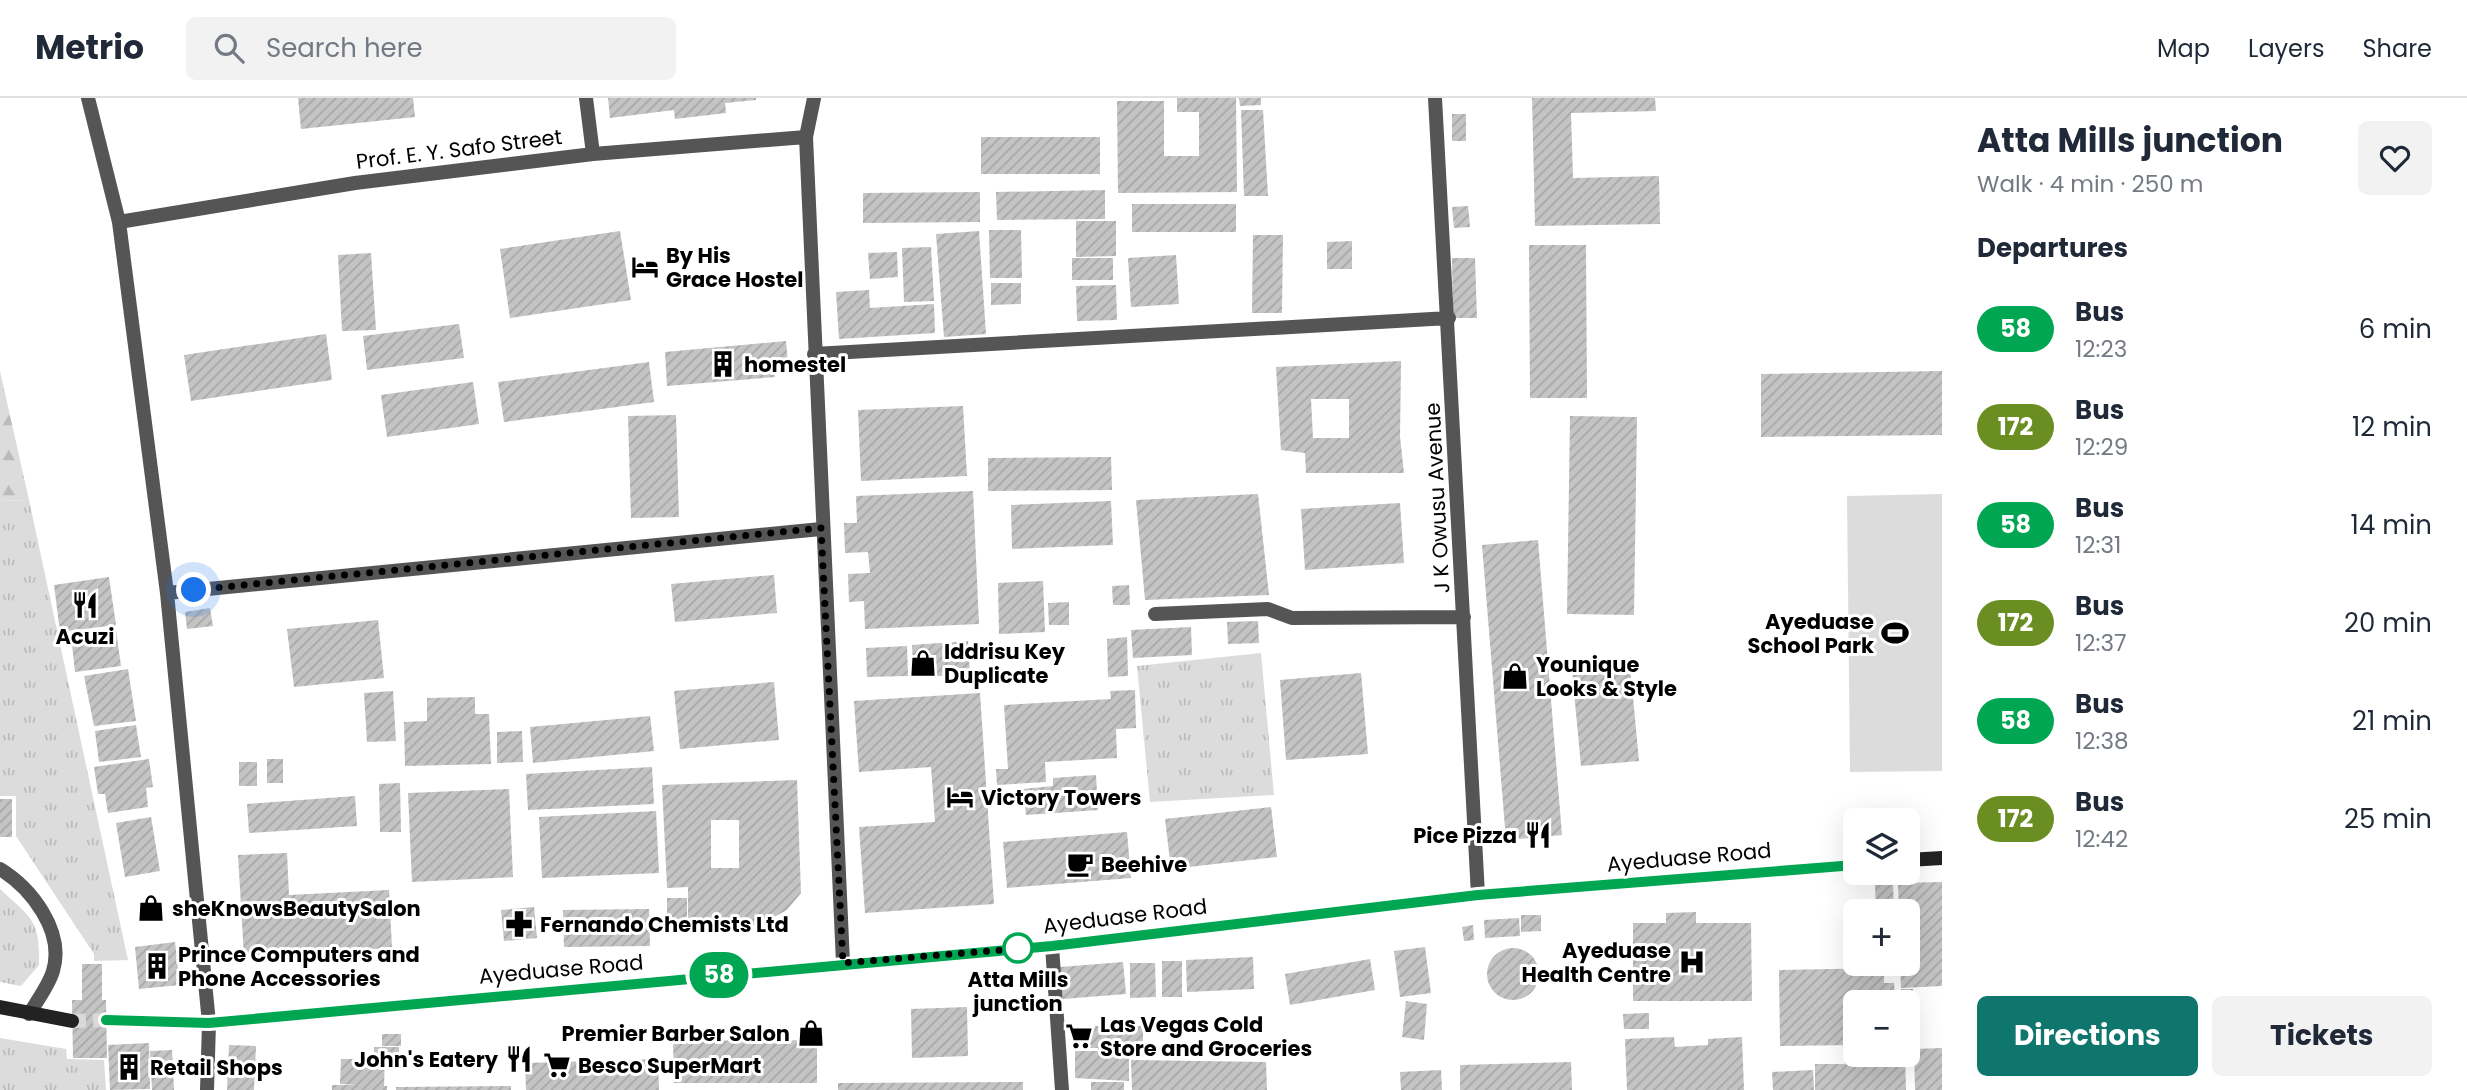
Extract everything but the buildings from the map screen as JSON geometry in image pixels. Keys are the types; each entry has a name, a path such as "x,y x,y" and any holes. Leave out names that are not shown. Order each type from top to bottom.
{"street":[{"path":"88,98 119,222 167,593 209,1023 207,1090"},
{"path":"586,98 593,154"},
{"path":"814,98 806,137 821,528 843,963"},
{"name":"J K Owusu Avenue","path":"1435,98 1449,318 1478,895"},
{"name":"Prof. E. Y. Safo Street","path":"119,222 355,183 593,154 806,137"},
{"path":"814,354 1449,318"},
{"path":"167,593 821,528"},
{"path":"1155,614 1268,609 1292,618 1464,617"},
{"path":"1920,859 1942,858"},
{"name":"Ayeduase Road","path":"106,1020 209,1023 1052,946 1478,895 1843,866"},
{"path":"0,869 18,880 44,913 53,941 54,970 29,1014"},
{"path":"1052,946 1062,1090"},
{"path":"0,1007 72,1021"}],"green space":[{"path":"0,371 29,500 0,501"},
{"name":"Ayeduase School Park","path":"1942,494 1942,771 1850,772 1847,496"},
{"path":"29,500 128,960 94,961 94,954 16,836 16,796 0,796 0,501"},
{"path":"1261,653 1274,795 1150,802 1137,666"},
{"path":"0,889 27,914 38,938 39,965 21,986 0,982"},
{"path":"0,1038 66,1049 67,1059 104,1060 106,1090 0,1090"}],"tunnel":[{"path":"72,1021 106,1020"}],"bus line":[{"name":"58","path":"106,1020 209,1023 1052,946 1478,895 1843,866"}],"place":[{"name":"By His Grace Hostel","path":"645,267"},
{"name":"homestel","path":"723,364"},
{"name":"Acuzi","path":"85,605"},
{"name":"Ayeduase School Park","path":"1895,633"},
{"name":"Iddrisu Key Duplicate","path":"923,663"},
{"name":"Younique Looks & Style","path":"1515,676"},
{"name":"Victory Towers","path":"960,797"},
{"name":"Pice Pizza","path":"1538,835"},
{"name":"Beehive","path":"1080,864"},
{"name":"sheKnowsBeautySalon","path":"151,908"},
{"name":"Fernando Chemists Ltd","path":"519,924"},
{"name":"Atta Mills junction","path":"1018,948"},
{"name":"Ayeduase Health Centre","path":"1692,962"},
{"name":"Prince Computers and Phone Accessories","path":"157,966"},
{"name":"Premier Barber Salon","path":"811,1033"},
{"name":"Las Vegas Cold Store and Groceries","path":"1079,1036"},
{"name":"John's Eatery","path":"519,1059"},
{"name":"Besco SuperMart","path":"557,1065"},
{"name":"Retail Shops","path":"129,1067"}],"route":[{"path":"194,590 821,528 843,963 1025,948 1018,948"}]}
